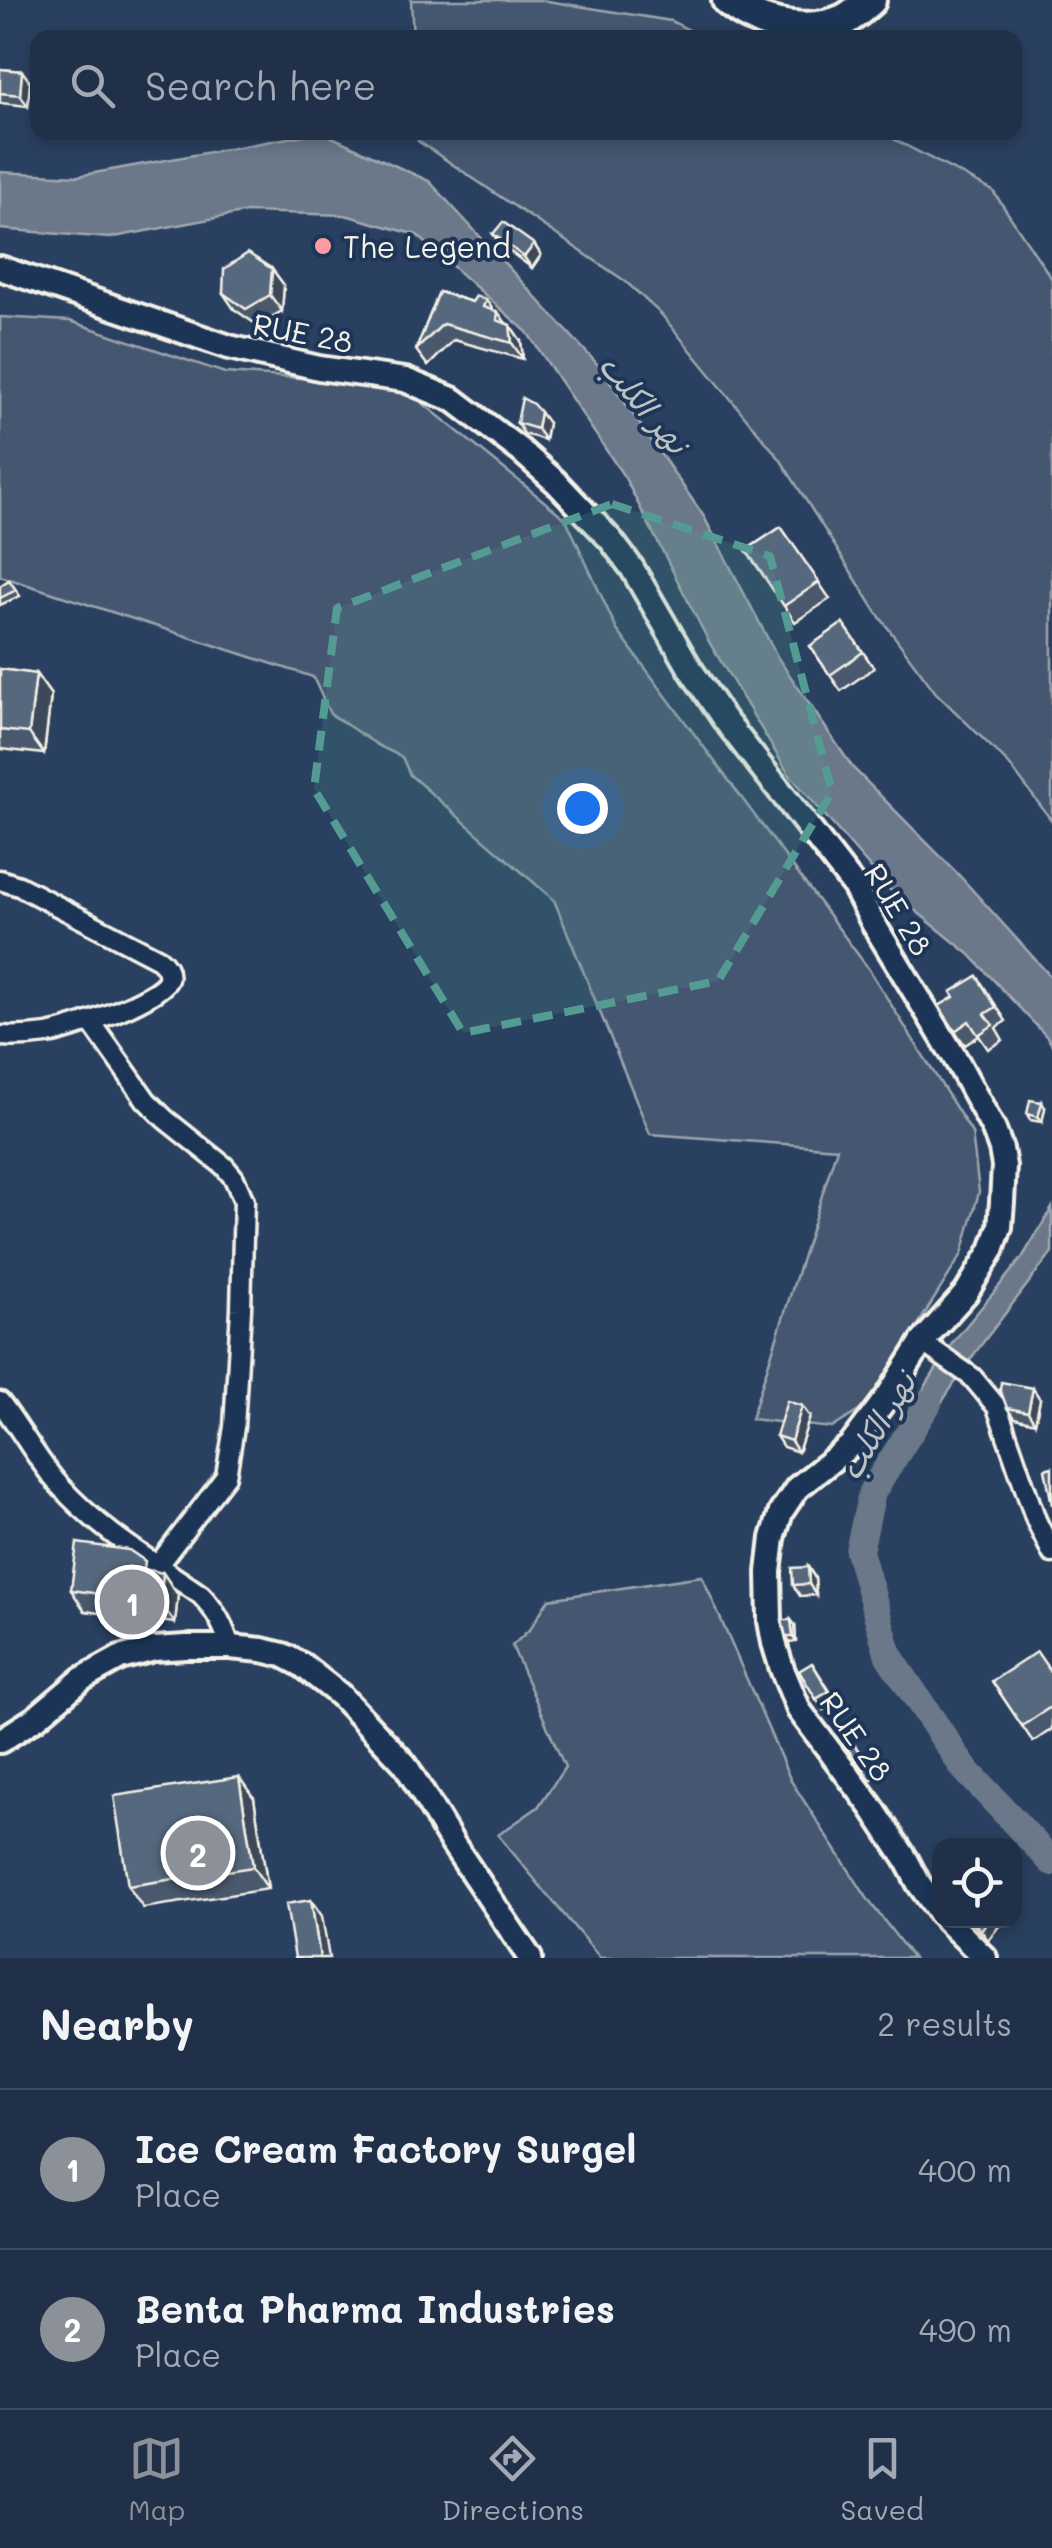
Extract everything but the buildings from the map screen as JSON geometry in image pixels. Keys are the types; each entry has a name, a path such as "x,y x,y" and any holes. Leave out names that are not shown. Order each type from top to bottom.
{"highway":[{"path":"745,3 762,20 807,28 845,19 870,0"}],"street":[{"name":"RUE 28","path":"0,268 230,347 320,368 405,380 454,400 521,451 556,482 632,568 724,719 854,886 958,1063 998,1139 1004,1166 1000,1228 992,1250 966,1292 922,1342 888,1396 850,1445 797,1488 782,1512 771,1555 770,1621 782,1669 799,1710 871,1806 932,1902"},
{"path":"0,880 159,959 167,968 168,979 153,995 91,1022 51,1034 0,1036"},
{"path":"91,1022 146,1100 224,1166 244,1201 242,1309 234,1427 226,1476 158,1565"},
{"path":"922,1342 972,1377 996,1407 1036,1520 1052,1552"},
{"path":"0,1402 59,1485 124,1544 202,1595 219,1616 230,1647"},
{"path":"0,1741 36,1718 82,1679 120,1658 154,1649 230,1647 283,1655 340,1696 405,1764 530,1958"},
{"path":"953,1928 985,1958"}],"highlighted area":[{"path":"612,504 770,556 832,792 718,981 463,1033 314,789 337,608"}],"shaded area":[{"path":"411,0 541,0 671,21 689,30 413,30"},
{"path":"277,140 339,140 429,181 600,367 703,515 778,658 853,768 958,874 1052,978 1052,1045 969,954 889,889 788,773 709,642 625,478 527,332 417,235 345,215 247,212 109,238 0,229 0,172 78,176"},
{"path":"895,140 993,191 1052,279 1052,821 1009,764 936,693 877,613 780,459 661,314 625,281 418,141"},
{"path":"0,317 70,321 225,373 345,381 409,392 566,519 617,630 868,968 972,1133 979,1192 962,1254 868,1405 832,1428 751,1419 837,1148 650,1134 554,900 410,775 402,757 330,714 313,677 0,576"},
{"path":"1052,1208 1052,1252 975,1353 918,1437 900,1427 953,1342 1022,1258"},
{"path":"702,1576 791,1781 869,1901 913,1958 600,1958 498,1835 538,1807 565,1767 512,1646 530,1629 549,1599"}],"waterway":[{"name":"نهر الكلب","path":"928,1403 872,1492 859,1551 889,1656 964,1768 1052,1862"}],"place":[{"name":"The Legend","path":"323,246"},
{"name":"Ice Cream Factory Surgel","path":"132,1602"},
{"name":"Benta Pharma Industries","path":"198,1853"}]}
